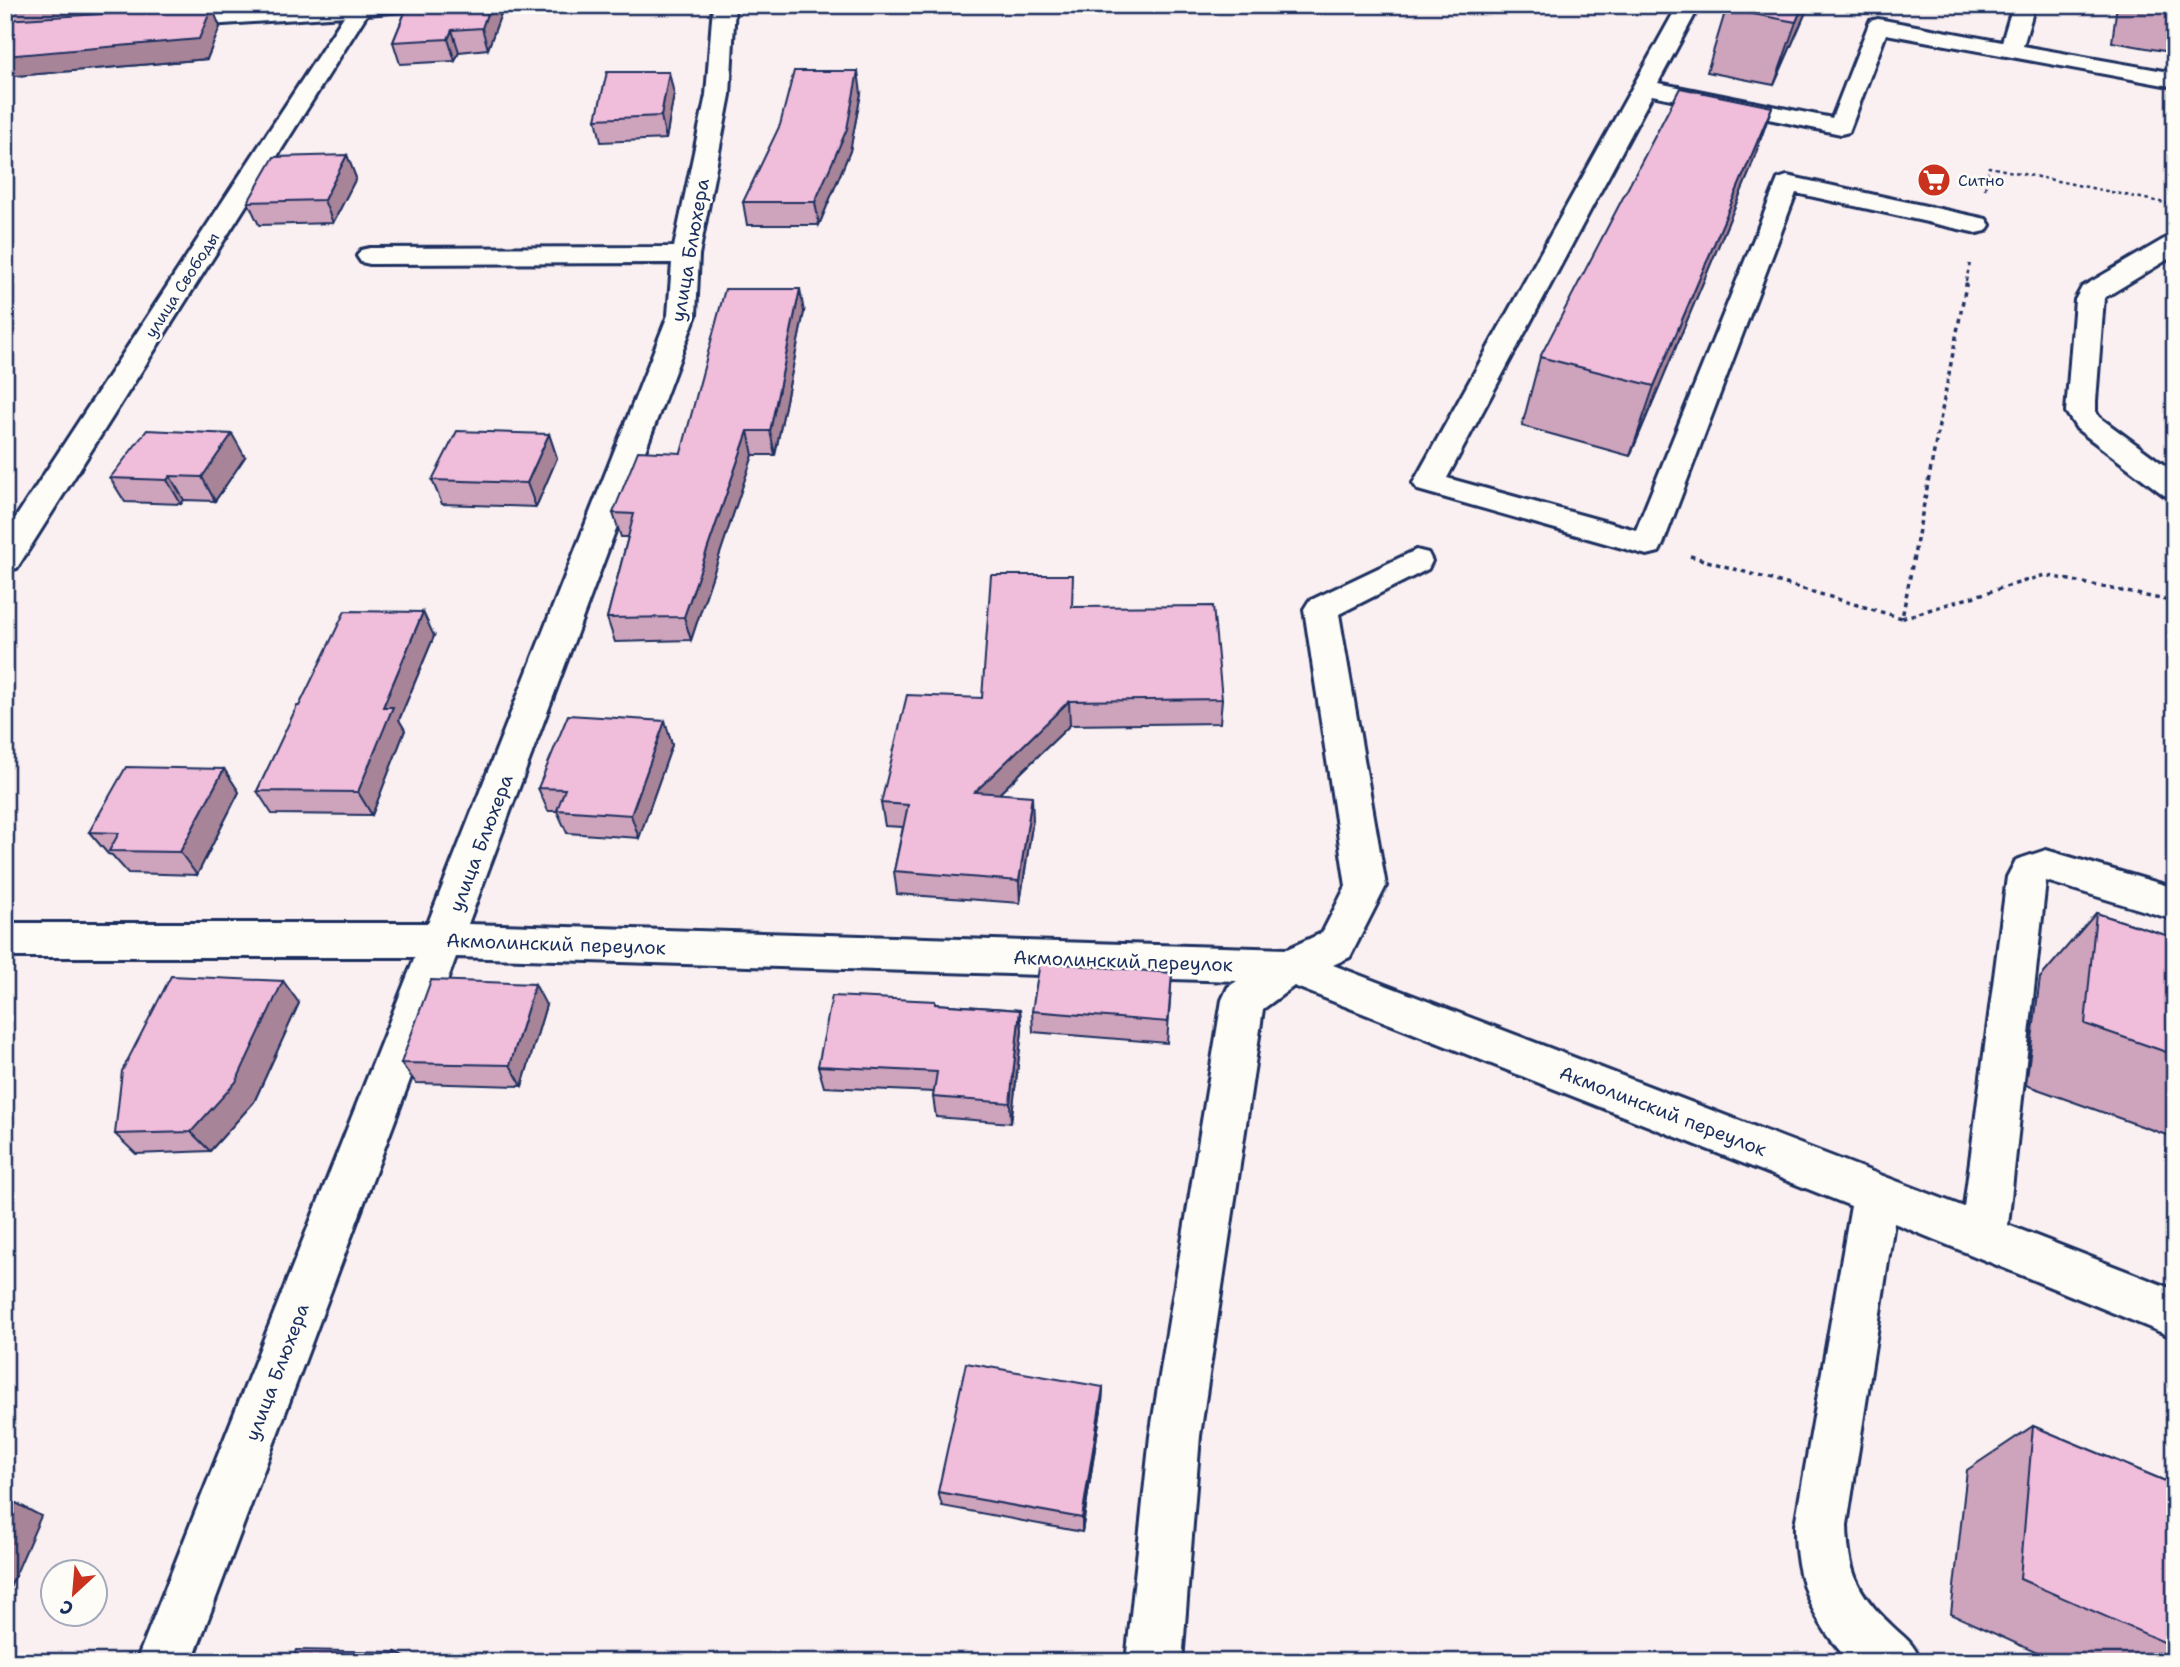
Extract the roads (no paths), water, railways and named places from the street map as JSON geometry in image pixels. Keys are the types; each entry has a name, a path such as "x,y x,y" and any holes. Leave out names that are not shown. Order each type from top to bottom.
{"street":[{"path":"141,23 407,5"},
{"name":"улица Блюхера","path":"164,1662 444,940 682,315 686,256 718,95 724,5"},
{"path":"1689,5 1429,483 1647,544 1787,184 1977,225"},
{"path":"2011,50 2024,5"},
{"name":"улица Свободы","path":"5,560 359,9"},
{"path":"1645,87 1841,127 1878,26 2175,80"},
{"path":"2175,244 2092,293 2089,300 2081,401 2081,412 2088,423 2175,488"},
{"path":"370,256 686,256"},
{"path":"1154,1662 1175,1436 1243,1000 1290,966 1336,945 1366,886 1321,609 1416,561"},
{"path":"1983,1239 2027,877 2030,871 2046,865 2057,867 2175,904"},
{"name":"Акмолинский переулок","path":"5,940 444,940 1290,966 1876,1194 2175,1314"},
{"path":"1876,1194 1821,1525 1823,1568 1842,1611 1874,1649 1893,1662"}],"place":[{"name":"Ситно","path":"1934,180"}]}
